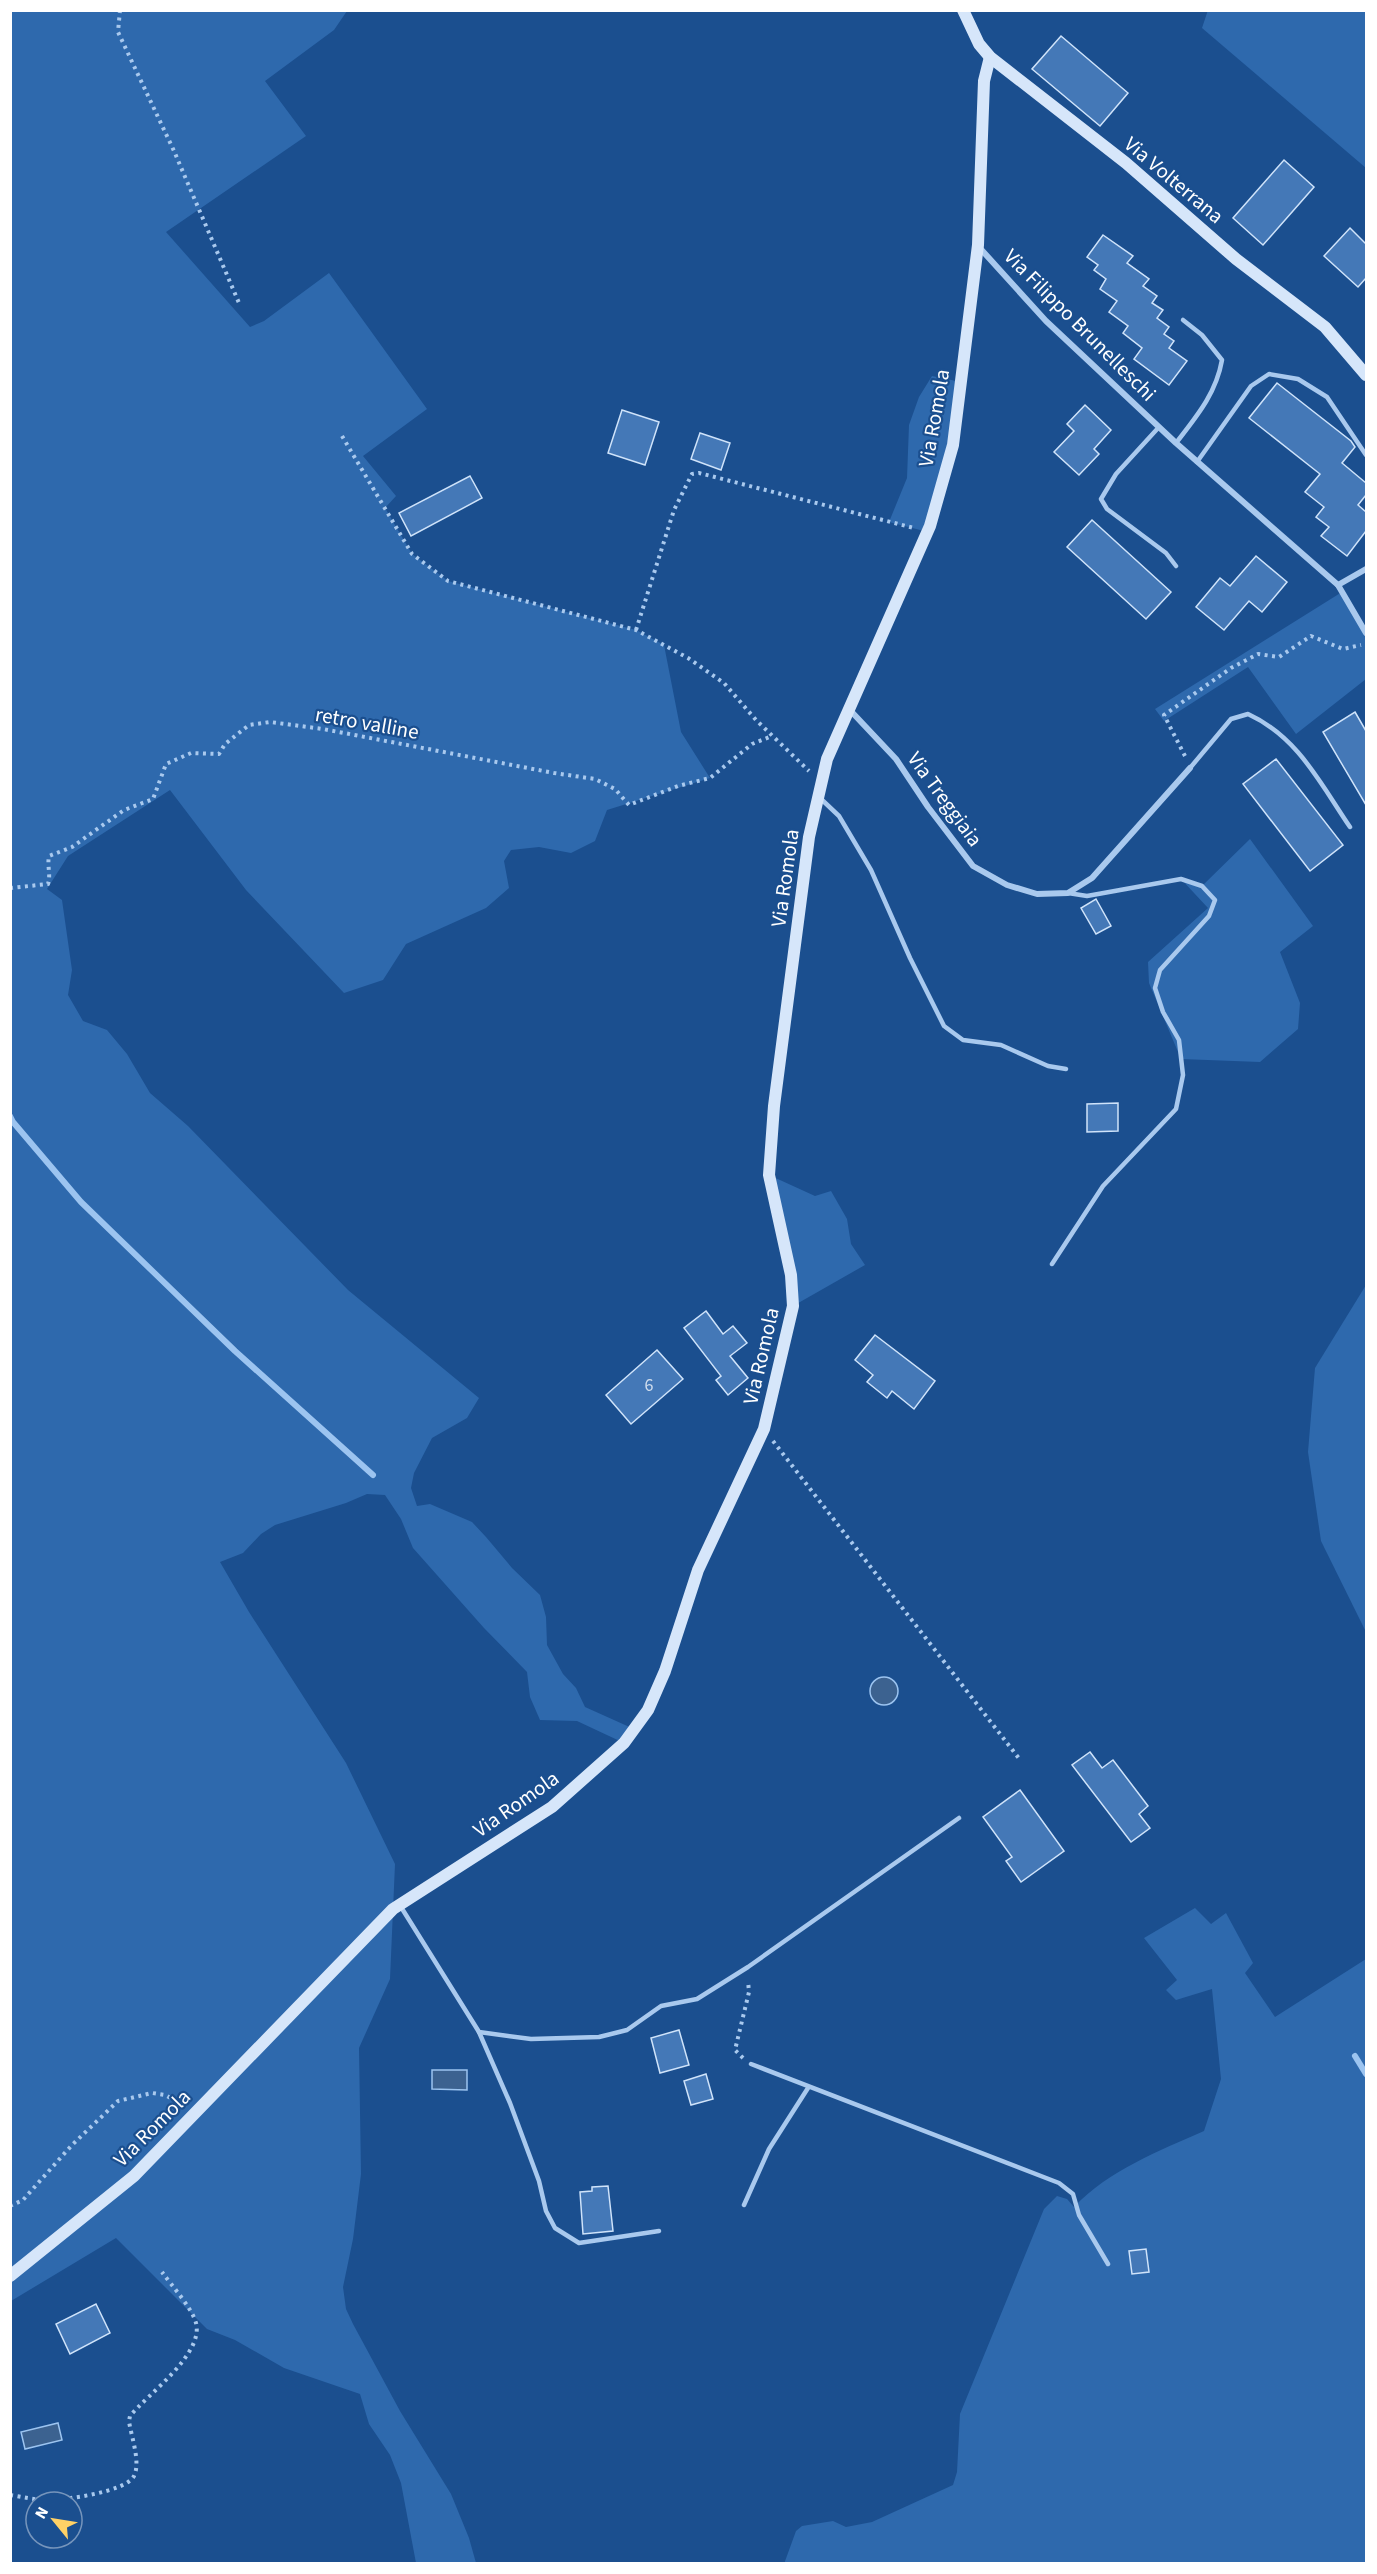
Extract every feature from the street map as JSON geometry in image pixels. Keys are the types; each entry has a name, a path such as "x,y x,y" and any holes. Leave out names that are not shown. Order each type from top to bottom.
{"street":[{"name":"Via Volterrana","path":"963,10 979,44 990,57 1126,163 1236,259 1325,327 1366,375"},
{"name":"Via Romola","path":"10,2276 134,2176 381,1920 400,1905 552,1807 624,1743 648,1710 665,1671 698,1570 764,1429 793,1306 791,1275 769,1175 774,1106 809,837 827,759 928,532 953,445 978,245 984,81 990,57"},
{"name":"Via Filippo Brunelleschi","path":"978,245 1046,321 1196,462 1338,585 1366,633"},
{"path":"1338,585 1366,569"},
{"name":"Via Treggiaia","path":"848,708 896,759 928,807 973,866 1007,885 1037,894 1068,894"},
{"path":"1068,894 1092,878 1190,768"}],"lane":[{"path":"1176,443 1209,400 1220,373 1222,360 1202,335 1183,320"},
{"path":"1196,462 1251,386 1269,374 1298,379 1328,397 1366,455"},
{"name":"Via Filippo Brunelleschi","path":"1159,427 1116,474 1101,499 1107,509 1166,553 1176,566"},
{"path":"1190,768 1231,719 1248,714 1267,723 1294,745 1350,826"},
{"path":"818,796 839,816 871,870 910,958 944,1026 963,1041 1001,1045 1048,1066 1066,1070"},
{"path":"1052,1264 1103,1186 1176,1109 1183,1075 1179,1040 1163,1012 1155,988 1160,970 1209,916 1215,900 1202,886 1181,879 1087,896 1068,894"},
{"path":"479,2032 531,2039 599,2037 627,2030 661,2007 697,1999 748,1967 959,1818"},
{"path":"400,1905 479,2032 510,2103 539,2181 546,2211 555,2228 579,2243 659,2231"},
{"path":"751,2064 808,2088 1059,2183 1073,2194 1079,2215 1108,2264"},
{"path":"744,2205 769,2149 808,2088"}],"path":[{"path":"120,10 118,32 174,151 239,303"},
{"path":"342,436 412,554 439,575 448,581 636,630 688,658 724,682 772,736 802,766 822,781"},
{"path":"636,630 674,510 692,474 699,473 928,532"},
{"path":"1190,768 1164,715 1232,668 1258,654 1279,657 1311,636 1343,649 1366,644"},
{"name":"retro valline","path":"10,888 48,884 49,856 72,847 124,810 153,799 166,764 191,753 219,754 225,744 249,725 270,722 323,729 595,779 615,789 629,804 678,786 710,778 752,744 772,736"},
{"path":"764,1429 1021,1761"},
{"path":"748,1967 749,1992 735,2050 751,2064"},
{"path":"10,2206 22,2200 72,2145 117,2101 152,2093 165,2095 196,2111"},
{"path":"10,2495 49,2500 113,2489 125,2485 132,2479 136,2465 130,2416 185,2359 196,2332 197,2325 193,2317 162,2272"}],"shaded area":[{"path":"1208,10 1366,11 1366,168 1202,28"},
{"path":"11,11 347,11 334,30 265,81 306,136 166,232 250,327 264,321 329,273 427,409 363,456 396,496 385,508 412,554 448,581 636,630 664,645 681,732 710,778 607,810 595,841 571,853 539,847 511,850 504,861 509,888 486,908 406,944 383,980 344,993 246,890 170,790 68,856 47,889 62,900 72,970 68,995 83,1021 107,1030 127,1054 150,1093 188,1126 348,1290 479,1398 467,1418 432,1438 414,1473 411,1488 417,1506 430,1504 472,1522 512,1568 540,1595 546,1617 547,1645 563,1674 576,1688 585,1707 634,1729 624,1743 577,1721 540,1720 530,1697 527,1672 484,1628 413,1548 401,1519 385,1495 367,1494 346,1503 275,1525 261,1534 243,1553 220,1562 249,1612 346,1763 395,1864 390,1979 359,2048 361,2174 353,2239 343,2287 346,2309 353,2324 400,2411 451,2494 469,2538 476,2563 416,2563 401,2483 390,2455 369,2424 360,2394 284,2368 235,2340 207,2329 116,2238 11,2301"},
{"path":"932,376 961,382 928,532 889,522 907,478 909,425 919,397"},
{"path":"1342,592 1366,633 1366,679 1296,734 1248,667 1164,721 1155,709"},
{"path":"1250,839 1313,926 1280,952 1300,1003 1298,1029 1260,1062 1181,1059 1149,983 1148,962 1208,908 1181,879 1202,886"},
{"path":"769,1175 815,1196 831,1191 847,1219 851,1244 865,1265 793,1306"},
{"path":"1366,1285 1366,1632 1321,1541 1308,1452 1315,1368"},
{"path":"884,1677 894,1681 898,1691 894,1701 884,1705 874,1701 870,1691 874,1681"},
{"path":"1195,1908 1211,1924 1226,1913 1253,1963 1245,1973 1275,2017 1366,1959 1366,2563 784,2564 796,2531 802,2526 833,2521 846,2527 872,2522 953,2485 957,2472 960,2414 1044,2209 1057,2196 1067,2199 1074,2207 1103,2182 1119,2172 1152,2154 1204,2131 1221,2079 1212,1989 1176,2000 1166,1990 1177,1980 1144,1938"},
{"path":"432,2070 467,2070 467,2090 432,2089"},
{"path":"58,2423 62,2440 25,2449 21,2432"}],"building":[{"path":"1061,36 1128,93 1100,126 1032,69"},
{"path":"1284,160 1314,187 1263,245 1233,218"},
{"path":"1350,228 1366,244 1366,278 1358,287 1324,256"},
{"path":"1103,235 1133,256 1127,263 1149,279 1143,286 1157,296 1152,303 1163,310 1157,318 1169,327 1164,334 1174,341 1169,348 1187,361 1169,385 1134,359 1142,348 1123,333 1128,326 1109,312 1117,301 1100,289 1106,279 1094,270 1098,265 1087,257"},
{"path":"1277,383 1351,441 1355,447 1342,463 1366,483 1366,495 1358,505 1366,512 1366,531 1347,556 1321,536 1329,527 1316,517 1324,507 1305,492 1320,474 1249,418"},
{"path":"1085,405 1111,430 1094,449 1099,454 1079,475 1054,452 1074,431 1067,424"},
{"path":"622,410 659,422 645,465 608,453"},
{"path":"700,433 730,443 721,470 691,459"},
{"path":"470,476 482,498 411,536 399,513"},
{"path":"1092,520 1171,592 1146,619 1067,547"},
{"path":"1256,556 1287,582 1262,612 1249,601 1224,630 1196,607 1220,578 1230,586"},
{"path":"1355,712 1366,731 1366,805 1323,732"},
{"path":"1276,759 1343,845 1310,871 1243,784"},
{"path":"1096,899 1111,926 1096,934 1081,908"},
{"path":"1118,1103 1118,1131 1087,1132 1087,1104"},
{"path":"706,1311 723,1334 733,1326 747,1343 730,1356 748,1378 728,1395 716,1380 721,1376 684,1328"},
{"path":"875,1335 935,1381 914,1409 892,1391 887,1398 867,1382 873,1375 855,1360"},
{"path":"657,1350 683,1379 631,1424 606,1395"},
{"path":"1090,1752 1102,1768 1113,1760 1148,1806 1139,1814 1150,1828 1131,1842 1072,1765"},
{"path":"1020,1790 1064,1851 1021,1882 1006,1861 1012,1857 983,1817"},
{"path":"679,2030 689,2065 660,2073 651,2038"},
{"path":"706,2074 713,2099 691,2105 684,2081"},
{"path":"608,2186 613,2231 583,2234 580,2192 592,2191 592,2187"},
{"path":"1146,2249 1149,2272 1132,2274 1129,2251"},
{"path":"96,2304 110,2333 70,2354 56,2324"}],"waterway":[{"path":"10,1116 81,1202 235,1351 373,1475"},
{"path":"1355,2056 1366,2074"}]}
